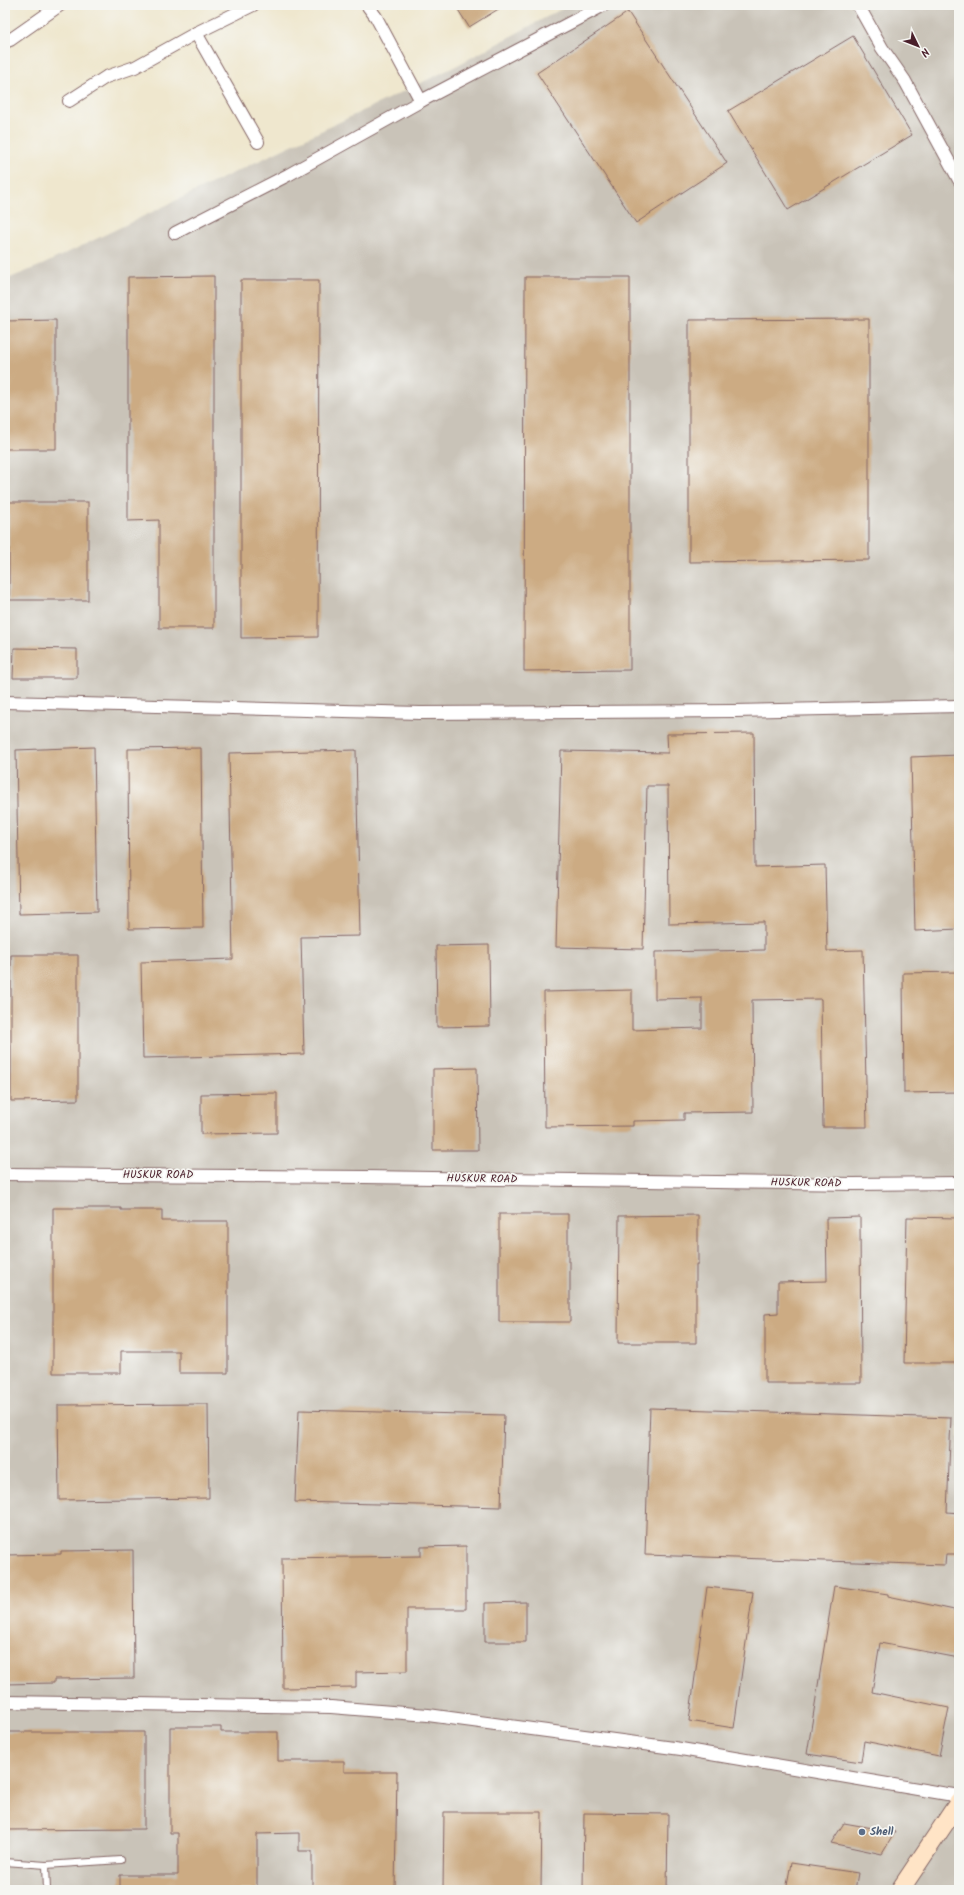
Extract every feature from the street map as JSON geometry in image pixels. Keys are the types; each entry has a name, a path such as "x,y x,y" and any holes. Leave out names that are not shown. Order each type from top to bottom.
{"main road":[{"path":"900,1890 959,1802"}],"street":[{"path":"5,42 60,5"},
{"path":"69,101 106,77 135,67 196,33 253,5"},
{"path":"367,5 376,17 421,101"},
{"path":"175,233 275,182 421,101 604,5"},
{"path":"858,5 882,48 905,81 959,180"},
{"path":"196,33 258,142"},
{"path":"5,702 420,713 743,711 959,706"},
{"name":"HUSKUR ROAD","path":"5,1174 853,1184 959,1183"},
{"path":"5,1702 331,1707 428,1715 681,1748 959,1796"}],"lane":[{"path":"5,1862 46,1864 121,1860"},
{"path":"46,1864 46,1890"}],"shaded area":[{"path":"569,5 959,5 959,1890 5,1890 5,280 42,265 454,67"}],"building":[{"path":"455,5 505,5 469,27"},
{"path":"628,12 727,163 636,223 537,73"},
{"path":"853,36 912,135 788,210 728,111"},
{"path":"214,276 214,628 159,628 159,520 128,521 128,277"},
{"path":"525,277 630,277 630,670 524,671"},
{"path":"241,280 319,280 318,637 241,638"},
{"path":"869,319 869,560 689,562 689,320"},
{"path":"56,320 56,449 5,449 5,321"},
{"path":"9,502 88,502 88,600 9,600"},
{"path":"14,648 77,649 77,678 13,678"},
{"path":"754,733 755,867 825,865 827,951 863,950 867,1127 823,1127 821,999 752,1000 753,1112 684,1113 684,1120 633,1121 633,1126 545,1127 544,992 632,990 632,1030 702,1028 702,998 655,999 655,952 764,950 764,922 669,924 668,786 647,786 643,949 556,947 561,751 668,753 667,734"},
{"path":"94,747 97,912 19,914 16,750"},
{"path":"201,748 203,928 129,929 128,749"},
{"path":"356,750 360,936 301,937 304,1054 143,1058 141,962 233,959 229,753"},
{"path":"959,755 959,929 915,931 911,757"},
{"path":"489,945 490,1026 437,1027 436,946"},
{"path":"11,955 78,955 78,1100 11,1101"},
{"path":"959,972 959,1092 904,1093 903,973"},
{"path":"477,1068 478,1150 433,1150 433,1069"},
{"path":"277,1093 277,1133 201,1134 201,1094"},
{"path":"53,1208 121,1208 121,1210 162,1210 162,1221 228,1221 228,1373 179,1373 179,1351 121,1351 121,1373 53,1373"},
{"path":"499,1214 568,1214 570,1322 499,1322"},
{"path":"698,1215 698,1264 696,1264 696,1343 618,1343 619,1216"},
{"path":"860,1217 861,1383 765,1383 765,1314 778,1313 778,1282 827,1281 826,1218"},
{"path":"907,1217 959,1218 959,1363 904,1363"},
{"path":"208,1404 209,1498 59,1500 58,1405"},
{"path":"650,1408 951,1418 947,1512 959,1513 959,1554 946,1554 945,1565 645,1555"},
{"path":"299,1410 504,1415 501,1507 295,1502"},
{"path":"466,1546 466,1609 407,1609 407,1671 356,1672 356,1687 283,1688 282,1558 421,1556 421,1547"},
{"path":"133,1550 134,1678 54,1679 54,1683 5,1684 5,1555 61,1554 61,1551"},
{"path":"834,1586 888,1594 888,1596 959,1611 959,1658 880,1643 872,1692 949,1708 939,1756 864,1741 861,1762 807,1754"},
{"path":"707,1587 753,1592 734,1728 689,1721"},
{"path":"526,1602 526,1642 485,1642 485,1603"},
{"path":"170,1727 221,1727 221,1732 278,1732 278,1761 344,1761 344,1772 397,1772 395,1890 312,1890 312,1851 299,1851 299,1833 257,1834 257,1890 120,1890 120,1875 178,1875 178,1833 170,1833"},
{"path":"5,1732 144,1732 144,1829 5,1830"},
{"path":"444,1812 542,1812 541,1890 443,1890"},
{"path":"584,1813 668,1814 667,1890 583,1890"},
{"path":"844,1823 895,1832 882,1854 831,1843"},
{"path":"791,1863 858,1873 855,1890 786,1890"}],"place":[{"name":"Shell","path":"862,1832"}]}
